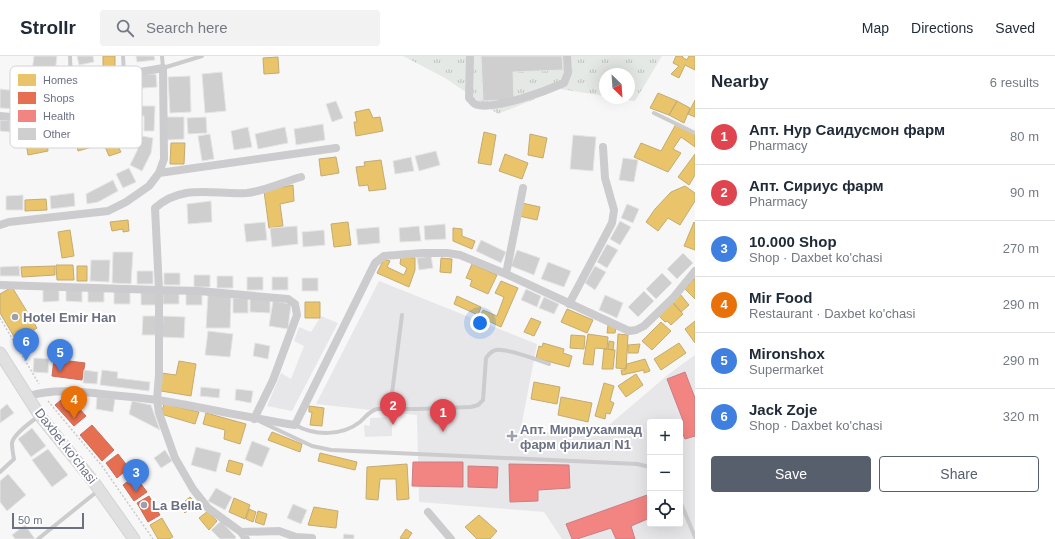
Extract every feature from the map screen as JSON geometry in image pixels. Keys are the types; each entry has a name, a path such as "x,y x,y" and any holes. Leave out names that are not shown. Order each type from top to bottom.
{"main road":[{"name":"Daxbet ko'chasi","path":"0,352 12,373 29,396 40,416 100,490 134,539"}],"street":[{"path":"470,56 469,98 475,104 480,106 503,104 564,83 568,73 566,56"},
{"path":"0,225 9,222 108,210 126,202 148,186 157,175 164,159 162,68 142,71"},
{"path":"0,116 10,117"},
{"path":"569,304 612,223 614,210 604,178 603,147"},
{"path":"157,175 336,148"},
{"path":"301,177 257,191 230,193 195,191 180,194 162,201 155,208 154,216 159,290 159,374 157,400 159,413 175,458 193,490 208,508 244,536 279,531 295,538 312,538"},
{"path":"506,274 523,188"},
{"path":"29,396 43,392 57,391 86,392 157,400 254,419 295,425 375,262 384,256 447,253 460,255 506,274 629,331 636,330 644,326 673,298 695,271"},
{"path":"0,285 199,291 288,299 295,304 297,315 273,380 254,419"},
{"path":"428,512 451,539"}],"lane":[{"path":"123,56 124,66"},
{"path":"162,56 162,68 202,56"},
{"path":"654,113 695,133"},
{"path":"390,409 402,315"},
{"path":"295,425 315,433 340,432 359,422 371,410 377,408 417,409 470,407 478,405 483,400 486,358 495,350 504,350 549,364"},
{"path":"0,472 14,460 12,444 14,438 31,422 40,416"},
{"path":"254,419 312,446 332,450 637,464 647,466"},
{"path":"38,539 100,490"},
{"path":"683,508 695,537"}],"path":[{"path":"0,318 49,403 102,466 153,539"}],"shaded area":[{"path":"379,281 537,344 520,433 602,431 670,373 695,355 695,539 562,539 544,512 419,502 417,415 316,404"},
{"path":"321,316 338,323 292,411 267,406 281,373 291,379 304,346 294,341 299,327 311,332"},
{"path":"392,417 392,436 365,437 364,425 370,426 370,418"}],"green space":[{"path":"403,56 662,56 635,101 635,68 599,68 599,95 560,89 498,114 445,78"}],"building: Homes":[{"path":"103,56 115,56 115,66 103,66"},
{"path":"676,56 683,56 682,57 687,60 689,56 695,56 695,70 685,65 679,78 671,74 679,66 673,63"},
{"path":"278,57 279,73 264,74 263,58"},
{"path":"658,93 677,101 669,115 650,108"},
{"path":"695,100 695,117 688,114"},
{"path":"677,101 690,108 684,123 669,115"},
{"path":"369,109 373,118 380,117 383,131 356,136 354,122 357,122 355,112"},
{"path":"676,124 695,134 695,147 681,137 673,149 681,153 668,172 634,157 641,143 661,151"},
{"path":"484,132 496,135 491,165 478,163"},
{"path":"530,134 547,138 543,158 528,155"},
{"path":"171,143 185,143 184,164 170,164"},
{"path":"27,148 48,148 48,151 28,155"},
{"path":"77,148 88,148 78,151"},
{"path":"106,148 119,148 121,152 109,156"},
{"path":"505,154 528,163 522,179 499,171"},
{"path":"695,154 695,175 689,185 678,177"},
{"path":"336,157 339,173 321,176 319,159"},
{"path":"381,160 386,189 369,191 368,185 359,186 356,167 365,166 364,162"},
{"path":"293,185 294,201 280,204 283,226 269,228 264,191"},
{"path":"685,186 695,193 695,201 680,225 668,218 658,231 646,222 655,209 671,192"},
{"path":"46,199 47,210 25,211 25,200"},
{"path":"522,203 540,207 537,220 519,216"},
{"path":"128,220 129,231 123,232 123,229 112,231 110,222"},
{"path":"348,222 351,245 334,247 331,224"},
{"path":"694,222 695,223 695,250 684,246"},
{"path":"453,228 462,229 462,236 475,241 472,249 453,241"},
{"path":"70,230 74,256 62,258 58,232"},
{"path":"401,257 415,258 415,270 409,287 377,273 384,259 390,261 387,267 404,275 407,268 400,264"},
{"path":"441,258 452,259 451,273 440,272"},
{"path":"472,264 497,275 488,294 470,286 472,280 466,278"},
{"path":"56,265 73,265 74,280 57,280"},
{"path":"55,266 55,275 22,277 21,267"},
{"path":"77,266 87,266 87,281 77,281"},
{"path":"695,278 695,299 685,289"},
{"path":"501,281 518,288 501,327 480,317 483,310 497,316 504,297 495,293"},
{"path":"12,287 37,328 16,340 0,313 0,294"},
{"path":"680,294 689,305 681,312 672,301"},
{"path":"457,296 481,307 478,315 454,304"},
{"path":"305,302 320,302 320,318 305,318"},
{"path":"673,303 683,314 671,325 659,316"},
{"path":"567,309 593,320 587,333 561,322"},
{"path":"531,318 541,322 534,336 524,332"},
{"path":"695,321 695,343 685,329"},
{"path":"661,322 671,331 652,350 642,341"},
{"path":"608,325 616,327 615,333 607,333"},
{"path":"588,334 608,337 607,349 595,348 593,365 583,364"},
{"path":"618,334 628,335 626,369 616,368"},
{"path":"571,335 585,336 584,349 570,348"},
{"path":"609,341 614,342 613,350 608,349"},
{"path":"543,343 564,349 563,353 572,356 569,367 536,358 539,346 542,347"},
{"path":"679,343 686,353 661,370 654,359"},
{"path":"640,344 638,353 628,353 628,345"},
{"path":"604,349 615,350 613,369 602,369"},
{"path":"645,359 650,371 644,373 644,370 622,375 621,370 625,370 627,364"},
{"path":"179,361 196,364 191,396 161,391 161,373 176,375"},
{"path":"636,374 643,385 626,397 618,386"},
{"path":"534,382 560,387 557,404 531,399"},
{"path":"604,383 614,386 610,401 614,403 610,414 606,413 605,419 595,416"},
{"path":"561,397 592,403 588,422 558,415"},
{"path":"164,404 199,412 195,424 161,414"},
{"path":"309,406 324,408 322,426 310,425 312,412 309,412"},
{"path":"206,413 246,424 240,444 224,439 225,430 203,424"},
{"path":"272,432 302,444 300,452 268,440"},
{"path":"320,453 357,462 355,470 318,461"},
{"path":"229,460 243,464 240,475 226,471"},
{"path":"407,464 409,499 397,500 396,479 380,479 378,500 366,499 367,467"},
{"path":"190,497 196,503 185,513 179,506"},
{"path":"234,498 250,505 245,519 229,512"},
{"path":"314,507 338,511 336,528 308,525"},
{"path":"249,509 256,512 253,522 246,519"},
{"path":"208,511 217,521 209,530 199,518"},
{"path":"258,511 267,514 264,525 255,522"},
{"path":"479,515 497,531 490,539 477,539 465,527"},
{"path":"162,518 173,537 169,539 158,539 150,525"},
{"path":"406,529 412,533 408,539 400,538"}],"building: Shops":[{"path":"54,359 85,363 82,380 52,376"},
{"path":"67,395 86,416 74,426 55,405"},
{"path":"92,425 114,450 102,461 80,435"},
{"path":"118,454 129,468 117,478 106,463"},
{"path":"135,476 147,492 134,501 123,485"},
{"path":"149,496 160,515 148,522 137,503"}],"building: Health":[{"path":"685,372 695,398 695,436 685,439 683,434 683,419 667,379"},
{"path":"413,462 463,462 463,487 412,486"},
{"path":"509,464 569,465 570,488 538,490 538,501 510,502"},
{"path":"468,466 498,467 497,488 468,487"},
{"path":"647,495 647,519 631,526 635,539 616,539 611,528 577,539 572,539 566,524"}],"building: Other":[{"path":"34,56 57,56 56,66 33,66"},
{"path":"77,56 93,56 94,62 79,65"},
{"path":"136,56 154,56 155,60 137,62"},
{"path":"481,56 562,56 563,70 513,72 514,100 483,101"},
{"path":"222,72 226,111 205,113 202,74"},
{"path":"156,74 157,87 142,88 142,75"},
{"path":"190,76 191,112 170,113 168,77"},
{"path":"0,89 10,90 10,109 0,108"},
{"path":"336,101 343,118 332,122 326,104"},
{"path":"142,106 155,106 154,131 144,131 144,116 142,116"},
{"path":"166,117 184,117 184,139 167,140"},
{"path":"206,117 207,133 188,134 187,118"},
{"path":"0,120 10,121 10,132 0,131"},
{"path":"323,124 325,140 296,145 294,129"},
{"path":"248,127 252,147 234,150 231,131"},
{"path":"285,127 288,143 258,149 255,134"},
{"path":"210,134 214,159 202,161 198,136"},
{"path":"573,135 596,137 593,171 570,169"},
{"path":"142,136 153,138 151,153 142,171 130,165 138,148 142,148"},
{"path":"436,151 440,165 419,171 415,156"},
{"path":"411,157 414,171 395,174 393,161"},
{"path":"623,158 638,160 634,182 619,180"},
{"path":"129,168 136,182 123,188 116,174"},
{"path":"113,180 118,191 98,202 87,204 86,194"},
{"path":"74,193 75,206 51,209 50,196"},
{"path":"23,195 23,210 6,210 6,196"},
{"path":"211,201 212,222 188,224 187,204"},
{"path":"627,204 639,209 633,223 621,218"},
{"path":"620,221 631,227 620,245 610,239"},
{"path":"265,222 267,240 246,242 244,224"},
{"path":"445,224 446,239 425,240 424,226"},
{"path":"297,226 298,244 272,247 270,228"},
{"path":"419,226 421,241 400,242 399,228"},
{"path":"379,227 380,243 358,245 356,229"},
{"path":"324,230 325,245 303,247 302,232"},
{"path":"481,240 506,252 501,263 476,251"},
{"path":"607,244 618,250 607,268 597,262"},
{"path":"517,250 540,258 534,275 511,266"},
{"path":"113,252 133,252 131,284 112,283"},
{"path":"683,253 693,263 677,279 667,269"},
{"path":"431,256 433,268 419,270 417,258"},
{"path":"91,260 110,260 109,282 90,281"},
{"path":"548,262 571,271 564,287 541,279"},
{"path":"19,266 20,276 0,276 0,267"},
{"path":"595,266 606,272 595,290 585,283"},
{"path":"137,271 153,271 153,284 137,284"},
{"path":"164,273 180,273 180,285 164,285"},
{"path":"662,273 672,283 656,299 646,289"},
{"path":"194,275 210,275 210,287 194,287"},
{"path":"217,276 233,276 233,288 217,288"},
{"path":"247,277 263,277 263,290 247,290"},
{"path":"272,277 288,277 288,290 272,290"},
{"path":"302,278 318,278 318,291 302,291"},
{"path":"43,289 59,289 59,301 43,302"},
{"path":"66,289 82,289 82,302 66,301"},
{"path":"88,289 104,289 104,302 88,302"},
{"path":"526,289 541,296 537,307 521,300"},
{"path":"114,291 130,291 130,304 114,304"},
{"path":"644,291 654,301 638,317 628,307"},
{"path":"141,292 157,292 157,305 141,305"},
{"path":"163,292 179,292 179,304 163,304"},
{"path":"186,293 202,293 202,305 186,305"},
{"path":"208,295 231,296 230,328 206,328"},
{"path":"605,295 623,303 617,318 599,310"},
{"path":"544,297 559,304 554,314 539,308"},
{"path":"233,298 248,298 248,313 233,313"},
{"path":"250,298 270,299 270,313 250,312"},
{"path":"273,301 291,304 288,329 269,326"},
{"path":"143,316 156,316 156,335 142,335"},
{"path":"163,316 185,317 184,338 162,337"},
{"path":"208,331 233,334 230,357 205,355"},
{"path":"255,343 270,346 268,359 253,356"},
{"path":"34,358 49,359 48,373 33,372"},
{"path":"84,370 98,372 97,384 83,383"},
{"path":"102,370 118,372 117,378 150,382 149,391 100,385"},
{"path":"201,387 220,389 219,398 200,396"},
{"path":"236,389 253,391 251,403 235,400"},
{"path":"97,397 115,399 113,412 96,409"},
{"path":"132,401 151,405 160,430 129,414"},
{"path":"7,404 14,413 0,423 0,410"},
{"path":"32,428 46,446 31,457 18,439"},
{"path":"252,441 270,448 262,467 245,460"},
{"path":"196,447 221,453 216,472 191,465"},
{"path":"48,449 68,475 52,487 32,460"},
{"path":"165,450 172,461 161,468 154,458"},
{"path":"8,474 26,495 7,511 0,502 0,481"},
{"path":"216,488 232,497 225,510 208,501"},
{"path":"293,504 307,510 301,524 287,518"},
{"path":"221,521 236,537 235,539 220,539 211,530"},
{"path":"25,525 35,539 15,539 12,535"},
{"path":"344,534 354,535 354,539 343,539"}],"place":[{"name":"Hotel Emir Han","path":"15,317"},
{"name":"Jack Zoje","path":"26,361"},
{"name":"Mironshox","path":"60,372"},
{"name":"Mir Food","path":"74,419"},
{"name":"Апт. Сириус фарм","path":"393,425"},
{"name":"Апт. Нур Саидусмон фарм","path":"443,432"},
{"name":"Апт. Мирмухаммад фарм филиал N1","path":"512,436"},
{"name":"10.000 Shop","path":"136,492"},
{"name":"La Bella","path":"144,505"}]}
